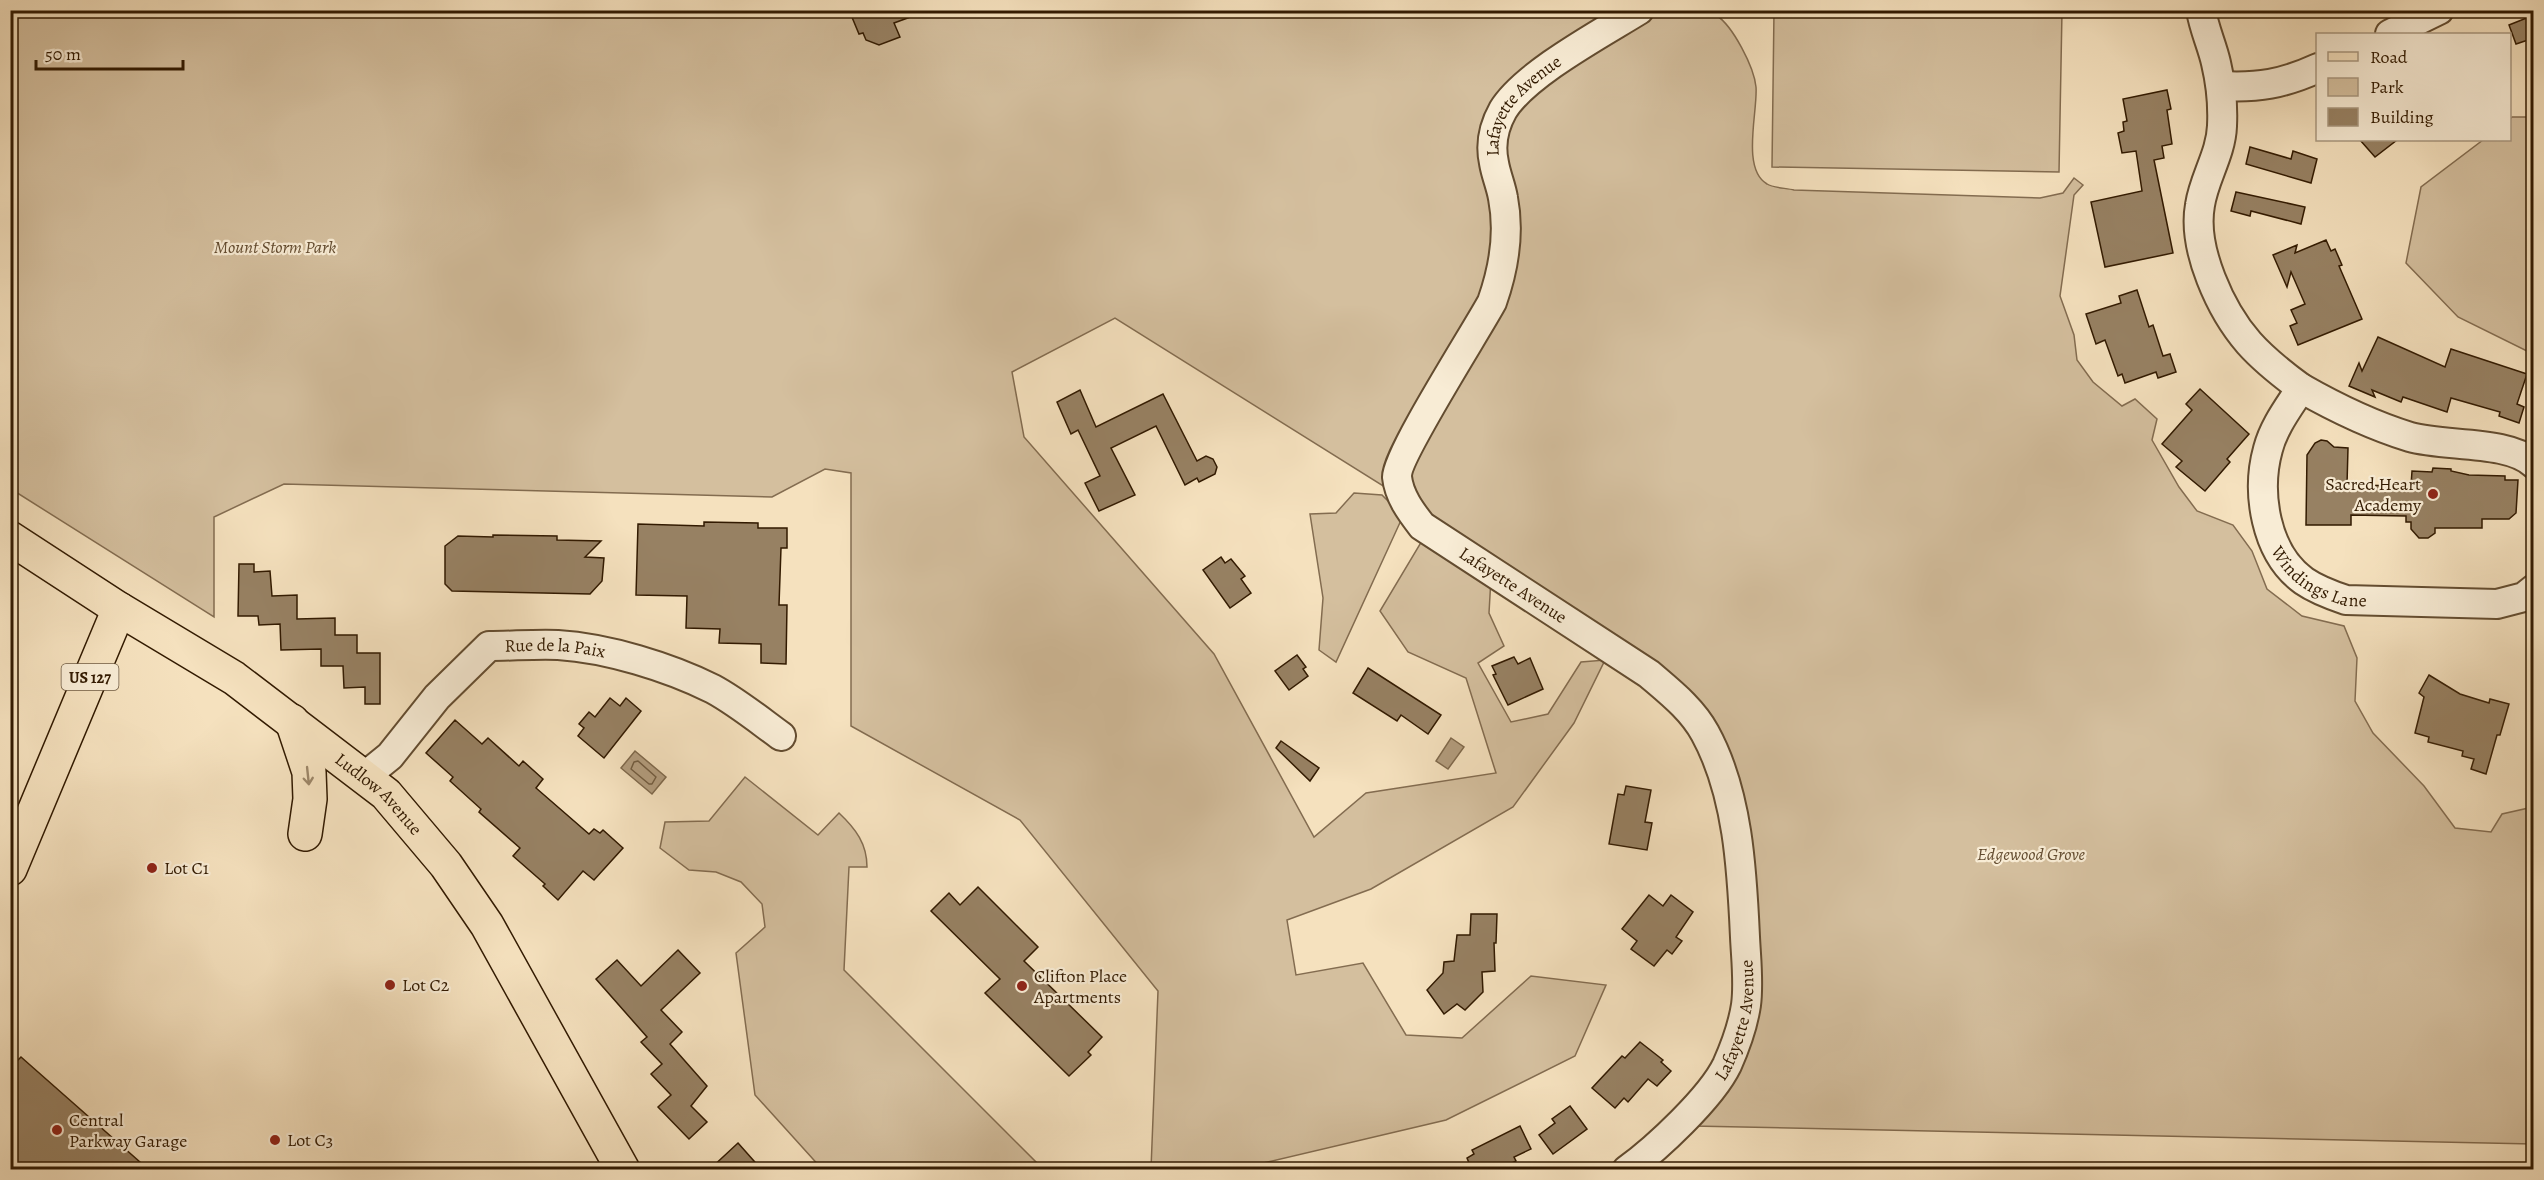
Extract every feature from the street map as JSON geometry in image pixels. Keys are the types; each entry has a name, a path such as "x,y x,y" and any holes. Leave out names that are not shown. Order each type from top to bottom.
{"main road":[{"name":"Ludlow Avenue","path":"10,538 119,609 234,678 386,794 424,837 487,924 623,1170"},
{"name":"US 127","path":"10,869 119,609"},
{"path":"292,721 309,772 310,799 305,834"}],"street":[{"name":"Lafayette Avenue","path":"1627,1170 1655,1148 1701,1100 1726,1068 1738,1037 1746,1004 1742,877 1738,841 1721,769 1704,730 1676,696 1649,674 1422,526 1404,499 1397,475 1411,441 1492,302 1501,278 1506,225 1503,198 1493,162 1492,144 1503,110 1515,95 1548,68 1639,10"},
{"path":"2201,10 2221,86 2222,130 2199,208 2198,233 2203,255 2224,304 2248,342 2273,367 2301,388 2380,427 2437,443 2504,449 2517,453 2534,464"},
{"path":"2392,33 2439,10"},
{"path":"2221,86 2255,87 2276,83 2316,69"},
{"name":"Windings Lane","path":"2301,388 2278,424 2268,447 2263,473 2263,498 2276,546 2289,567 2303,580 2325,594 2346,600 2497,604 2524,597 2534,589"},
{"name":"Rue de la Paix","path":"364,777 390,756 437,698 489,646 559,645 605,652 641,662 678,674 714,690 782,735"}],"green space":[{"name":"Mount Storm Park","path":"10,11 1639,11 1503,110 1505,253 1411,441 1404,499 1115,318 1012,372 1024,437 1214,654 1314,837 1366,793 1496,773 1466,678 1408,652 1380,611 1426,534 1491,578 1489,613 1504,646 1478,663 1511,722 1548,714 1581,662 1605,660 1574,723 1513,807 1371,889 1287,920 1296,975 1363,963 1406,1035 1462,1038 1531,976 1606,985 1575,1056 1446,1120 1238,1169 1151,1169 1158,991 1020,820 851,726 851,473 825,469 772,497 284,484 214,517 214,617 11,489"},
{"name":"Edgewood Grove","path":"1657,11 1710,12 1723,20 1736,37 1751,69 1756,87 1753,153 1759,177 1767,184 1794,190 2040,198 2063,193 2074,178 2083,185 2074,195 2060,296 2074,335 2077,360 2093,382 2122,406 2135,399 2157,419 2152,440 2179,487 2197,511 2233,525 2252,551 2267,589 2302,616 2344,626 2357,658 2355,701 2373,733 2424,786 2455,828 2491,832 2502,814 2533,807 2533,1144 1693,1126 1754,1029 1717,736 1423,511 1408,487 1415,450 1497,302 1505,148 1516,113 1546,82"},
{"path":"1774,11 2062,11 2059,172 1772,167"},
{"path":"2533,117 2533,354 2458,317 2406,263 2421,187 2482,141 2511,141 2511,118"},
{"path":"1354,493 1382,495 1403,516 1336,662 1319,650 1323,598 1310,514 1336,513"},
{"path":"745,777 818,835 839,813 851,825 863,844 867,867 849,867 844,970 1037,1163 1039,1169 822,1169 755,1095 736,953 765,927 762,904 741,882 716,872 689,870 660,848 665,822 709,821"}],"water":[{"path":"1451,738 1464,747 1448,769 1436,761"},
{"path":"635,751 666,777 652,794 621,768"}],"building":[{"path":"849,10 923,10 924,12 894,23 900,37 879,45 866,40 863,33 859,34"},
{"path":"2529,17 2534,38 2516,44 2509,25"},
{"path":"2167,90 2171,109 2167,110 2172,144 2162,146 2164,158 2154,160 2173,253 2105,267 2091,202 2142,191 2136,151 2122,153 2118,133 2124,131 2123,122 2127,121 2123,99"},
{"path":"2361,141 2396,141 2375,157"},
{"path":"2250,147 2291,159 2293,151 2317,159 2311,183 2246,164"},
{"path":"2236,192 2305,207 2301,224 2251,211 2250,216 2231,211"},
{"path":"2326,240 2331,251 2335,249 2342,265 2339,266 2362,319 2298,345 2290,326 2297,323 2291,310 2305,304 2291,272 2287,287 2273,255 2297,245 2295,253"},
{"path":"2137,290 2149,327 2153,325 2163,356 2170,354 2176,372 2158,378 2156,372 2125,383 2122,374 2118,376 2105,340 2096,344 2086,314 2121,303 2119,296"},
{"path":"2378,337 2445,367 2451,349 2527,374 2517,404 2524,407 2519,423 2499,416 2500,412 2451,398 2447,412 2403,397 2401,402 2372,390 2375,397 2349,386 2359,363 2362,371"},
{"path":"2200,389 2249,434 2227,459 2230,462 2205,491 2176,467 2182,461 2162,444 2192,410 2186,404"},
{"path":"1080,390 1096,427 1163,394 1197,461 1206,456 1213,459 1217,467 1215,474 1199,482 1197,478 1185,485 1156,426 1111,448 1135,495 1099,511 1085,483 1100,476 1078,430 1071,434 1057,402"},
{"name":"Sacred Heart Academy","path":"2321,440 2327,441 2334,447 2348,448 2347,485 2411,486 2412,471 2432,472 2433,468 2451,469 2451,471 2469,475 2505,476 2505,480 2518,480 2516,513 2509,519 2482,519 2482,528 2435,528 2435,533 2428,538 2419,538 2411,529 2411,522 2406,522 2406,516 2351,515 2351,525 2306,525 2307,455 2315,443"},
{"path":"704,522 758,523 758,528 787,528 787,548 781,548 779,605 787,605 786,664 761,663 761,644 719,643 720,629 686,628 687,596 636,595 638,524 704,526"},
{"path":"493,535 557,536 557,540 601,541 585,557 604,558 602,581 590,594 452,591 445,584 445,546 458,536 493,537"},
{"path":"1221,557 1225,563 1231,559 1245,576 1241,579 1251,593 1230,608 1203,570"},
{"path":"239,564 254,564 254,572 270,571 272,596 297,595 297,619 335,618 335,635 357,635 357,653 380,653 380,704 365,704 365,687 344,688 343,666 321,666 321,649 281,650 280,624 259,625 258,616 238,616"},
{"path":"1297,655 1306,667 1303,669 1308,676 1289,690 1275,671"},
{"path":"1514,657 1518,664 1530,658 1543,689 1508,705 1493,675 1496,674 1492,666"},
{"path":"1368,668 1441,715 1428,734 1401,715 1397,721 1353,693"},
{"path":"2429,675 2460,694 2489,703 2490,699 2509,704 2486,774 2471,769 2474,759 2462,756 2463,751 2428,742 2429,737 2415,733 2424,697 2419,693"},
{"path":"610,698 620,706 626,698 641,711 604,758 578,736 584,728 579,724 589,712 595,717"},
{"path":"455,720 482,744 488,738 519,766 523,761 543,779 536,788 589,834 594,829 600,833 603,830 623,848 594,880 583,871 558,900 543,886 545,884 513,856 520,848 479,812 481,809 450,781 453,777 426,753"},
{"path":"1281,741 1319,768 1310,781 1276,748"},
{"path":"1626,786 1651,790 1645,822 1652,823 1647,850 1609,844 1618,794 1624,795"},
{"name":"Clifton Place Apartments","path":"978,887 1038,947 1024,961 1102,1037 1088,1052 1091,1055 1069,1076 985,993 1000,979 931,911 949,893 960,905"},
{"path":"1649,895 1663,906 1671,895 1693,912 1676,937 1682,941 1672,954 1667,950 1654,966 1631,949 1637,941 1622,929"},
{"path":"1471,914 1497,914 1496,943 1494,943 1495,971 1482,972 1483,992 1465,1010 1457,1004 1444,1014 1427,990 1443,973 1444,962 1454,961 1457,935 1470,935"},
{"path":"678,950 700,973 661,1010 682,1032 670,1044 707,1086 691,1106 707,1122 689,1139 658,1107 671,1095 651,1074 662,1064 641,1042 647,1037 596,979 617,960 641,986"},
{"path":"1640,1042 1663,1060 1661,1062 1671,1071 1657,1086 1648,1079 1628,1102 1624,1098 1615,1108 1592,1088 1622,1056 1625,1058"},
{"name":"Central Parkway Garage","path":"21,1057 149,1170 10,1170 10,1068"},
{"path":"1570,1106 1587,1129 1553,1154 1539,1135 1555,1123 1552,1119"},
{"path":"1520,1126 1531,1149 1514,1157 1516,1161 1498,1170 1472,1170 1467,1158 1474,1154 1472,1150"},
{"path":"738,1143 762,1170 709,1170"}],"place":[{"name":"Sacred Heart Academy","path":"2433,494"},
{"name":"Lot C1","path":"152,868"},
{"name":"Lot C2","path":"390,985"},
{"name":"Clifton Place Apartments","path":"1022,986"},
{"name":"Central Parkway Garage","path":"57,1130"},
{"name":"Lot C3","path":"275,1140"}]}
